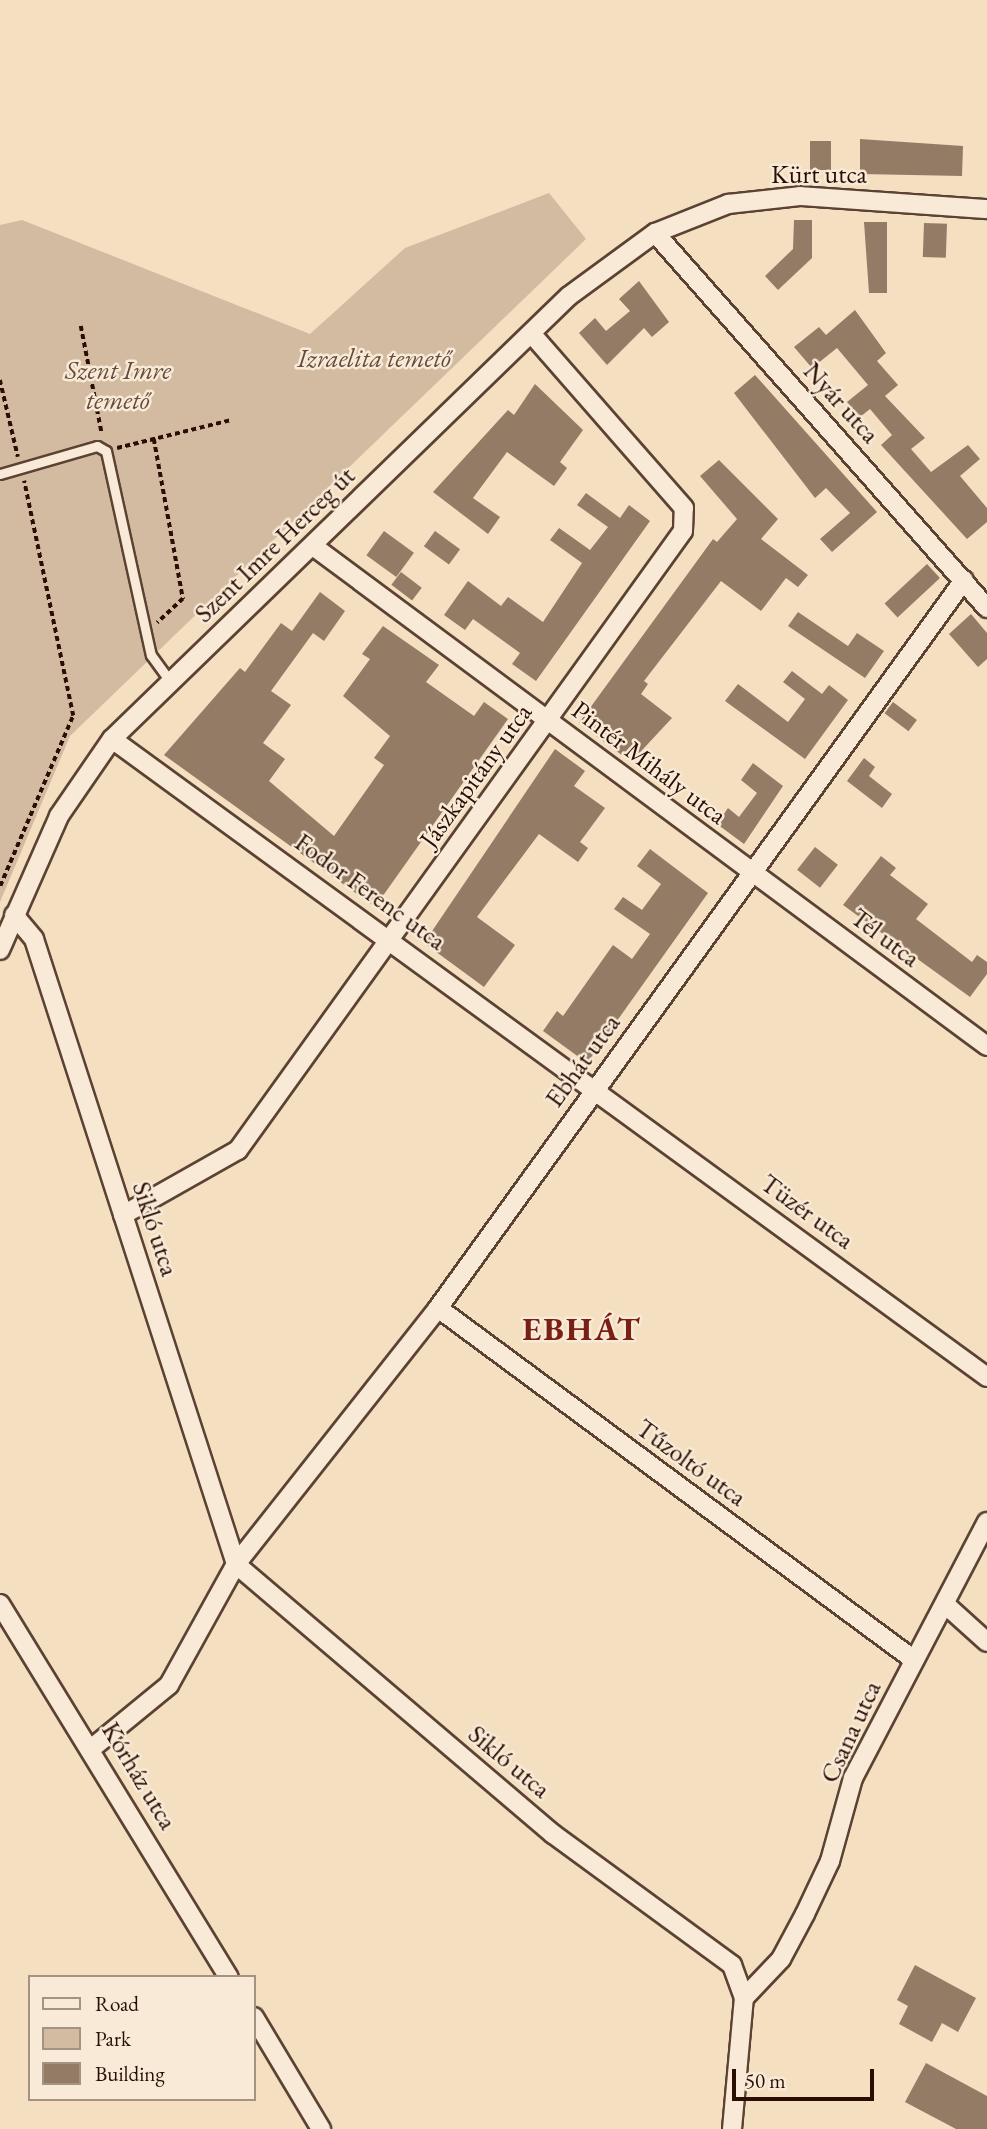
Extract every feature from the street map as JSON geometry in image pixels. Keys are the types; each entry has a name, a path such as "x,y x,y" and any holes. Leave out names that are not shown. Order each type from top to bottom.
{"street":[{"name":"Kürt utca","path":"655,233 727,204 800,196 987,209"},
{"name":"Szent Imre Herceg út","path":"0,950 59,816 112,739 531,333 655,233"},
{"name":"Nyár utca","path":"655,233 987,608"},
{"name":"Jászkapitány utca","path":"123,1215 238,1150 548,721 687,519 531,333"},
{"name":"Pintér Mihály utca","path":"313,546 751,871"},
{"name":"Ebhát utca","path":"236,1564 438,1308 751,871 964,580"},
{"name":"Fodor Ferenc utca","path":"112,739 595,1089"},
{"name":"Tél utca","path":"751,871 987,1046"},
{"name":"Sikló utca","path":"14,915 34,939 236,1564 553,1834 732,1965 744,1998"},
{"name":"Tüzér utca","path":"595,1089 987,1377"},
{"name":"Tűzoltó utca","path":"438,1308 914,1660"},
{"name":"Csana utca","path":"744,1998 781,1959 805,1914 830,1861 853,1778 914,1660 946,1605 987,1522"},
{"path":"92,1748 169,1685 236,1564"},
{"name":"Kórház utca","path":"0,1604 92,1748 228,1975"},
{"path":"946,1605 987,1642"},
{"path":"732,2129 744,1998"},
{"path":"256,2020 321,2129"}],"lane":[{"path":"0,474 97,446 106,451 151,655 171,683"}],"path":[{"path":"81,326 106,451 231,420"},
{"path":"0,380 73,716 0,886"},
{"path":"146,634 183,599 153,439"}],"green space":[{"name":"Szent Imre temető","path":"549,193 586,239 70,736 0,902 0,225 22,220 310,334 405,248"}],"building":[{"path":"860,139 963,146 962,176 860,174"},
{"path":"810,141 831,141 831,170 810,170"},
{"path":"794,220 812,220 812,258 778,290 765,276 793,249"},
{"path":"864,222 887,222 887,293 869,293"},
{"path":"924,223 947,224 946,258 923,257"},
{"path":"639,281 669,322 652,337 644,328 607,365 579,333 595,318 606,331 630,311 619,299"},
{"path":"855,310 886,353 877,361 898,385 885,396 925,438 911,449 931,472 968,445 980,459 960,476 987,508 987,522 967,539 881,445 892,435 870,409 860,417 847,402 868,385 837,348 812,368 794,347 819,327 826,335"},
{"path":"755,375 877,512 832,552 820,539 850,513 826,488 815,498 734,393"},
{"path":"535,384 583,430 560,462 567,468 554,486 507,452 473,498 500,517 488,534 433,492 508,410 514,415"},
{"path":"719,460 778,519 761,539 808,575 798,587 786,578 761,611 721,581 644,681 648,684 641,694 672,718 631,762 579,723 713,539 717,542 737,519 700,476"},
{"path":"586,493 620,518 629,505 650,521 536,681 512,664 520,653 473,619 465,630 444,615 468,581 501,606 508,597 543,622 582,563 550,540 559,528 590,550 608,527 577,505"},
{"path":"384,531 414,553 396,577 366,555"},
{"path":"435,531 460,549 449,565 424,546"},
{"path":"927,564 940,578 898,617 885,604"},
{"path":"401,572 422,588 412,600 391,585"},
{"path":"320,592 345,611 324,641 313,633 271,691 291,705 263,743 285,759 269,781 334,836 384,765 374,758 390,736 343,696 370,659 362,654 383,626 439,665 426,682 474,716 484,702 508,719 375,907 164,755 240,668 245,672 281,623 292,631"},
{"path":"798,612 848,646 857,633 884,651 865,678 788,626"},
{"path":"971,614 987,633 987,659 978,667 949,634"},
{"path":"792,671 822,694 829,685 848,700 805,759 725,701 738,684 788,722 805,699 783,682"},
{"path":"893,702 917,720 909,731 885,713"},
{"path":"555,749 585,771 574,786 605,808 580,842 588,848 578,862 539,834 477,917 515,945 484,987 424,943"},
{"path":"864,758 875,767 869,776 892,794 882,808 847,781"},
{"path":"753,763 783,786 744,844 717,824 728,808 739,817 757,793 741,780"},
{"path":"815,847 838,865 820,888 797,870"},
{"path":"650,849 708,893 587,1063 543,1031 557,1011 563,1016 613,945 632,959 650,934 614,909 623,897 642,910 661,884 637,866"},
{"path":"881,856 896,868 890,875 928,904 916,919 972,962 977,955 987,962 987,974 970,997 843,905"},
{"path":"915,1965 976,1998 958,2032 942,2023 932,2042 899,2024 908,2006 897,2000"},
{"path":"926,2063 987,2096 987,2129 956,2129 905,2102"}],"district":[{"name":"EBHÁT","path":"582,1329"}],"park label":[{"name":"Izraelita temető","path":"374,359"}]}
